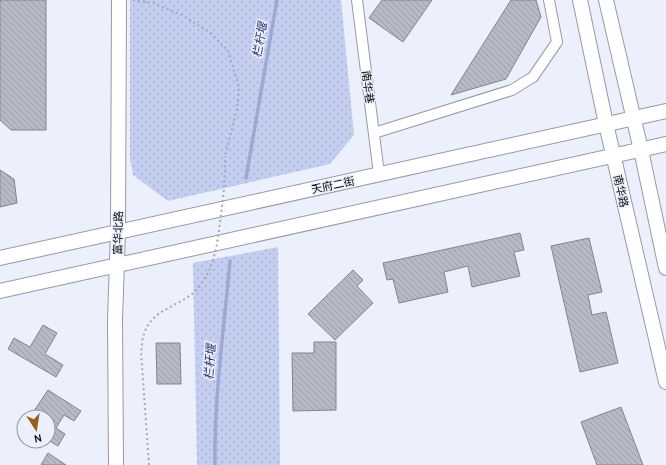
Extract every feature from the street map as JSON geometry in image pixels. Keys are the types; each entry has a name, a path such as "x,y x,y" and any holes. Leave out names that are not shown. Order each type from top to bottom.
{"main road":[{"name":"富华北路","path":"116,465 115,319 118,265 119,0"},
{"name":"南华路","path":"580,0 613,156 666,382"},
{"path":"606,0 634,118 666,268"},
{"name":"天府二街","path":"0,258 666,111"},
{"path":"0,291 666,144"}],"street":[{"name":"南华巷","path":"357,0 379,174"},
{"path":"374,133 512,90 533,77 557,42 549,0"}],"path":[{"path":"133,0 153,3 182,15 212,34 228,51 240,87 237,109 225,156 225,179 217,248 211,268 200,287 184,300 168,308 152,319 144,334 141,352 149,465"}],"shaded area":[{"path":"130,0 341,0 354,135 330,164 168,201 133,175 130,159"},
{"path":"278,247 280,465 197,465 193,263"}],"building":[{"path":"0,0 46,0 46,130 11,130 0,120"},
{"path":"382,0 432,0 403,42 369,18"},
{"path":"511,0 536,0 541,17 506,79 451,95"},
{"path":"0,170 14,179 17,203 0,207"},
{"path":"520,233 524,250 514,252 520,276 472,287 468,266 444,272 448,292 399,303 393,279 387,280 383,263"},
{"path":"589,238 602,292 588,295 592,315 606,312 618,363 580,372 551,246"},
{"path":"353,270 363,280 357,286 373,303 335,340 308,314"},
{"path":"43,325 57,333 45,354 63,365 56,377 8,349 14,338 30,347"},
{"path":"314,342 336,342 336,410 293,411 292,353 314,353"},
{"path":"156,343 180,343 181,384 157,384"},
{"path":"48,390 81,411 74,421 64,415 56,428 56,409 35,409"},
{"path":"621,407 643,465 597,465 581,422"},
{"path":"56,428 65,434 58,446 56,445"},
{"path":"48,453 66,465 41,465"}],"waterway":[{"name":"栏杆堰","path":"246,178 277,0"},
{"name":"栏杆堰","path":"215,465 216,414 230,261"}]}
